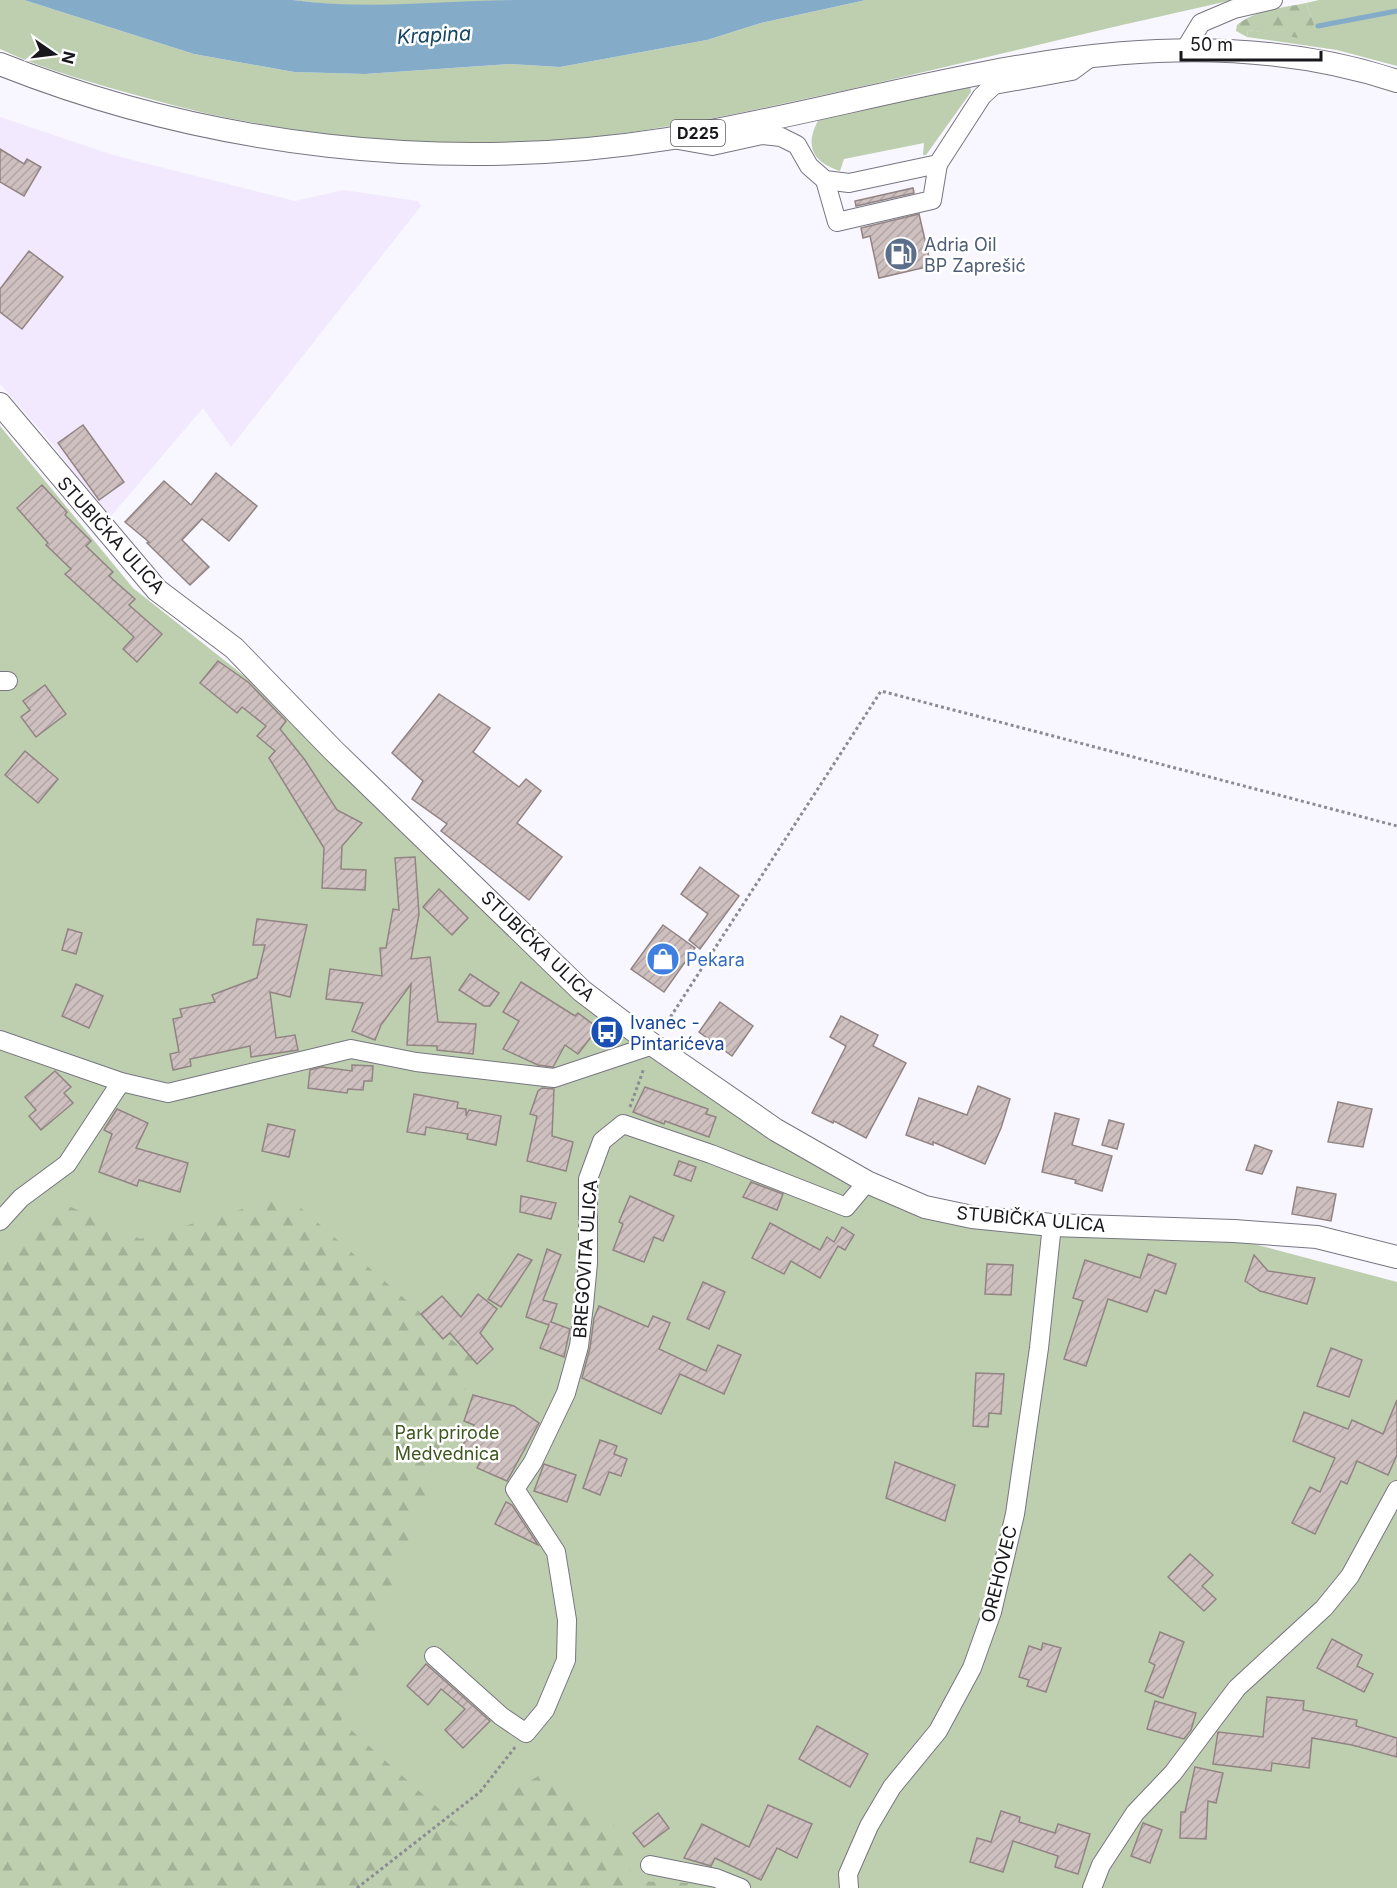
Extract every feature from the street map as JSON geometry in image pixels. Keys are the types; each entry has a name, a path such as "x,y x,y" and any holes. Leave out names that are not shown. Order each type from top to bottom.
{"main road":[{"name":"D225","path":"0,64 157,114 236,132 316,144 417,152 510,153 611,146 668,138 980,70 1096,53 1187,46 1295,54 1397,81"},
{"name":"STUBIČKA ULICA","path":"0,404 157,590 234,648 333,750 582,991 652,1045 776,1130 867,1182 925,1207 972,1217 1052,1225 1233,1231 1317,1237 1397,1257"}],"street":[{"path":"1187,46 1201,23 1234,9 1273,0"},
{"path":"668,138 712,146 762,135 781,137 797,145 809,166 825,180 837,222 932,200 938,164 982,96 994,85 1072,71 1096,53"},
{"path":"825,180 849,183 938,164"},
{"path":"0,1040 121,1082 168,1093 351,1049 416,1062 554,1078 652,1045"},
{"path":"0,1221 21,1198 67,1164 121,1082"},
{"path":"623,1124 711,1154 846,1207 867,1182"},
{"name":"BREGOVITA ULICA","path":"526,1733 545,1710 566,1660 567,1620 556,1552 515,1488 533,1462 566,1393 579,1346 584,1305 588,1263 588,1179 602,1141 623,1124"},
{"name":"OREHOVEC","path":"849,1888 848,1874 869,1826 892,1787 938,1731 972,1668 992,1612 1015,1514 1039,1348 1052,1225"},
{"path":"1092,1888 1101,1865 1135,1813 1192,1751 1237,1688 1324,1608 1350,1576 1397,1490"},
{"path":"434,1656 501,1716 526,1733"},
{"path":"650,1865 716,1878 741,1888"}],"path":[{"path":"623,1124 652,1045 881,691 1397,826"},
{"path":"357,1888 480,1792 526,1733"}],"shaded area":[{"path":"0,117 113,155 295,201 343,190 418,201 421,206 231,447 203,408 106,522 58,451 0,384"}],"green space":[{"path":"0,0 24,0 194,54 294,72 365,74 510,64 560,67 707,40 761,23 866,0 1233,0 851,89 684,124 583,138 474,143 419,142 310,132 203,112 93,83 0,49"},
{"path":"293,0 513,0 375,6"},
{"path":"1319,0 1397,0 1397,66 1337,50 1247,37 1248,30 1273,33 1314,24 1306,3"},
{"path":"1306,3 1314,24 1306,39 1248,30 1247,37 1236,31 1237,25 1253,16"},
{"path":"970,85 971,92 926,155 923,155 924,143 844,159 840,171 823,163 813,151 812,137 819,119"},
{"name":"Park prirode Medvednica","path":"0,426 133,588 324,739 557,967 776,1130 938,1208 1041,1235 1243,1241 1397,1282 1397,1888 0,1888"},
{"path":"287,1196 476,1361 341,1721 457,1825 540,1775 615,1826 634,1881 689,1883 685,1888 0,1888 0,1254 28,1237 69,1206 140,1239"}],"water":[{"name":"Krapina","path":"24,0 293,0 377,5 516,0 866,0 761,23 707,40 560,67 510,64 365,74 294,72 194,54"}],"building":[{"path":"0,149 24,164 27,159 41,167 24,196 0,182"},
{"path":"913,188 914,193 856,206 855,201"},
{"name":"Adria Oil BP Zaprešić","path":"919,214 931,266 879,278 870,236 863,238 861,228"},
{"path":"29,251 63,277 22,329 0,312 0,289"},
{"path":"83,425 124,482 99,500 58,443"},
{"path":"216,473 257,506 229,541 202,519 182,540 209,567 190,585 147,543 149,542 125,522 164,481 191,505"},
{"path":"42,485 67,512 65,515 91,541 86,546 113,572 109,576 135,599 129,605 162,634 137,662 123,649 134,637 65,574 71,569 46,545 48,543 17,508"},
{"path":"218,661 248,682 286,721 280,729 305,760 337,810 362,823 342,846 341,869 366,870 365,890 322,888 324,848 269,758 275,751 257,736 266,726 242,707 237,713 200,683"},
{"path":"45,685 66,714 36,737 21,717 30,710 23,701"},
{"path":"439,694 490,728 473,752 519,787 526,779 541,791 517,823 562,857 529,900 441,831 447,824 412,799 423,781 392,753"},
{"path":"25,751 58,779 38,803 5,775"},
{"path":"415,857 419,914 411,959 430,957 438,1022 476,1024 473,1054 437,1050 437,1046 407,1045 411,984 381,1025 375,1040 352,1031 363,1003 326,999 330,969 382,976 380,948 386,948 393,909 399,910 395,858"},
{"path":"700,867 739,896 700,949 689,940 708,914 681,894"},
{"path":"439,889 468,918 452,935 423,907"},
{"path":"257,919 307,925 290,997 270,992 276,1038 295,1035 298,1050 251,1057 250,1046 190,1059 191,1066 173,1070 170,1054 179,1052 173,1019 182,1017 180,1009 215,1002 212,995 257,978 265,945 253,945"},
{"name":"Pekara","path":"663,925 695,948 664,992 631,969"},
{"path":"68,929 82,933 76,954 62,950"},
{"path":"470,974 499,993 490,1006 484,1006 459,990"},
{"path":"521,982 575,1016 578,1013 598,1028 578,1054 565,1045 553,1067 538,1065 503,1049 519,1021 503,1012"},
{"path":"76,984 103,996 89,1028 62,1016"},
{"path":"720,1002 753,1026 732,1056 699,1032"},
{"path":"841,1016 878,1035 873,1046 906,1063 866,1138 834,1121 833,1123 812,1113 846,1046 830,1037"},
{"path":"352,1065 373,1066 372,1081 364,1081 363,1090 348,1089 347,1093 308,1088 310,1070 322,1067 352,1071"},
{"path":"55,1071 71,1087 64,1093 73,1103 41,1130 29,1116 36,1110 25,1097"},
{"path":"978,1086 1010,1099 1001,1128 985,1164 933,1142 933,1145 906,1135 919,1098 967,1115"},
{"path":"645,1087 708,1109 706,1114 716,1117 709,1137 633,1112"},
{"path":"542,1088 554,1089 552,1136 573,1142 566,1171 527,1161 537,1116 530,1114 538,1091"},
{"path":"414,1094 458,1102 457,1108 466,1109 466,1116 469,1110 501,1116 496,1145 467,1139 468,1134 426,1127 425,1135 407,1132"},
{"path":"1338,1102 1372,1109 1363,1147 1328,1142"},
{"path":"117,1109 148,1123 136,1148 188,1163 180,1192 139,1180 137,1186 99,1172 112,1134 104,1130"},
{"path":"1055,1113 1079,1119 1072,1145 1112,1156 1102,1191 1075,1183 1076,1180 1042,1172"},
{"path":"1109,1120 1124,1124 1117,1149 1102,1145"},
{"path":"268,1124 295,1130 289,1157 262,1151"},
{"path":"1255,1145 1272,1151 1262,1174 1246,1170"},
{"path":"679,1161 696,1167 691,1181 674,1175"},
{"path":"751,1182 783,1194 777,1210 743,1197"},
{"path":"1297,1187 1336,1194 1331,1221 1292,1214"},
{"path":"521,1196 556,1203 551,1219 520,1212"},
{"path":"630,1196 674,1216 663,1241 654,1237 644,1262 613,1250 623,1224 619,1222"},
{"path":"770,1223 820,1250 827,1237 834,1242 842,1227 854,1235 845,1250 838,1246 820,1278 791,1261 784,1274 752,1258"},
{"path":"547,1249 561,1255 543,1300 557,1304 551,1322 570,1329 564,1357 540,1348 549,1325 526,1317"},
{"path":"518,1254 532,1260 501,1307 488,1299"},
{"path":"1148,1254 1176,1264 1166,1294 1155,1290 1147,1312 1108,1299 1086,1366 1064,1359 1083,1301 1073,1298 1085,1260 1140,1278"},
{"path":"1254,1255 1268,1271 1315,1278 1307,1304 1260,1291 1245,1281"},
{"path":"987,1264 1013,1265 1011,1295 985,1294"},
{"path":"703,1282 725,1292 709,1329 687,1319"},
{"path":"478,1294 497,1309 480,1333 493,1349 477,1364 450,1333 443,1339 421,1314 442,1296 461,1317"},
{"path":"599,1306 648,1327 653,1316 670,1323 659,1349 706,1371 718,1345 741,1355 724,1394 680,1374 661,1414 582,1378 590,1348 594,1318"},
{"path":"1331,1348 1362,1360 1349,1397 1317,1386"},
{"path":"976,1373 1004,1374 1001,1414 989,1413 988,1427 973,1426"},
{"path":"473,1395 514,1406 539,1423 507,1481 477,1468 480,1462 460,1450 474,1425 464,1421"},
{"path":"1397,1400 1397,1455 1388,1475 1357,1461 1347,1484 1341,1481 1315,1534 1292,1523 1310,1487 1320,1492 1335,1458 1293,1441 1304,1412 1348,1429 1352,1420 1383,1434"},
{"path":"600,1440 617,1446 614,1454 627,1459 621,1476 609,1472 600,1495 583,1488"},
{"path":"895,1462 955,1485 945,1521 886,1498"},
{"path":"544,1464 576,1475 567,1502 534,1491"},
{"path":"506,1502 512,1505 538,1545 495,1524"},
{"path":"1190,1554 1213,1575 1202,1586 1216,1599 1204,1611 1168,1577"},
{"path":"1160,1632 1184,1642 1163,1698 1145,1691 1155,1665 1149,1662"},
{"path":"1332,1639 1362,1655 1357,1666 1373,1674 1364,1692 1317,1668"},
{"path":"1043,1643 1061,1648 1046,1692 1027,1686 1029,1680 1019,1677 1029,1646 1041,1650"},
{"path":"426,1664 490,1721 463,1748 445,1730 465,1709 441,1689 428,1705 407,1686"},
{"path":"1267,1697 1304,1701 1303,1710 1357,1720 1356,1726 1397,1738 1397,1757 1352,1745 1312,1738 1309,1768 1272,1763 1271,1771 1213,1764 1218,1732 1263,1737"},
{"path":"1155,1701 1196,1713 1191,1730 1184,1739 1147,1729"},
{"path":"817,1726 868,1754 850,1787 799,1759"},
{"path":"1195,1767 1223,1773 1216,1803 1208,1801 1206,1839 1180,1838 1181,1812 1185,1812"},
{"path":"768,1805 812,1824 797,1858 777,1848 761,1880 715,1858 711,1866 684,1858 702,1824 749,1847"},
{"path":"1001,1811 1020,1817 1019,1822 1055,1833 1058,1824 1090,1834 1078,1874 1055,1867 1058,1856 1013,1841 1003,1872 970,1862 977,1838 991,1842"},
{"path":"658,1813 669,1828 644,1847 633,1833"},
{"path":"1143,1823 1162,1830 1150,1863 1131,1856"}],"waterway":[{"path":"1318,26 1397,11"}],"place":[{"name":"Adria Oil BP Zaprešić","path":"901,254"},
{"name":"Pekara","path":"663,959"},
{"name":"Ivanec - Pintarićeva","path":"607,1032"}]}
